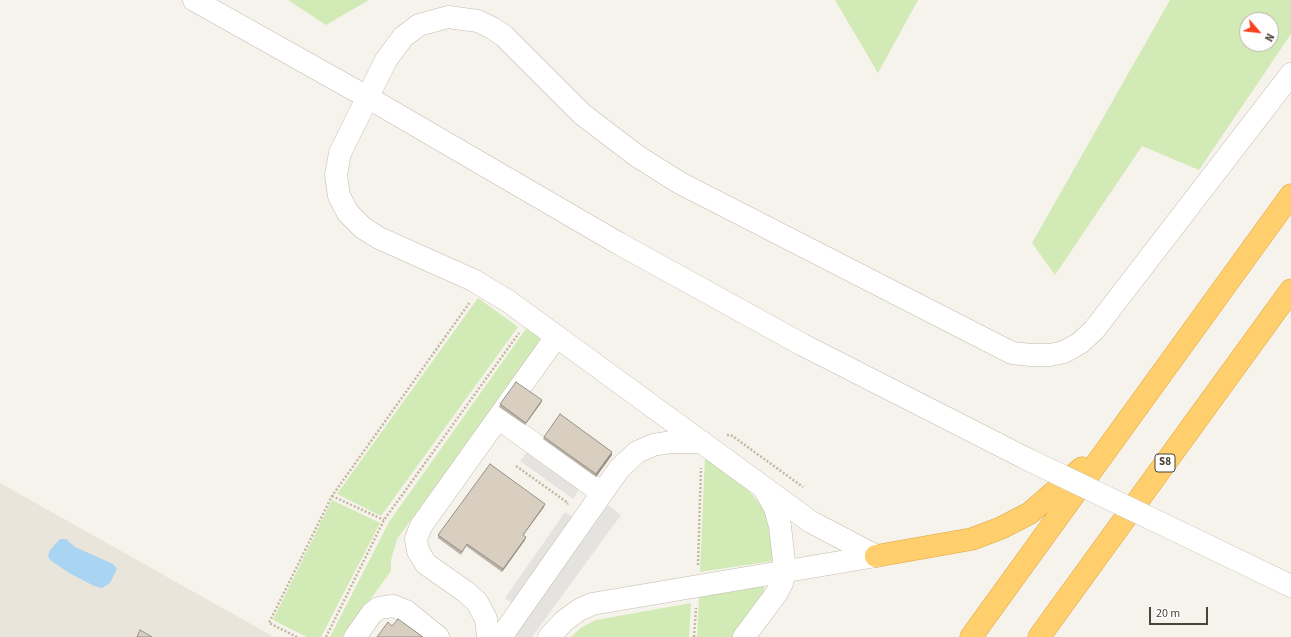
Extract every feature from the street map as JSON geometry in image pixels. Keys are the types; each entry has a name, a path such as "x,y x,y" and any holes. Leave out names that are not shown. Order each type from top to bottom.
{"highway":[{"path":"971,637 1291,195"},
{"name":"S8","path":"1038,637 1291,290"},
{"path":"876,556 972,539 1001,528 1030,513 1114,440"}],"street":[{"path":"194,0 367,97 618,243 803,345 1027,459 1291,586"},
{"path":"876,556 811,522 762,487 702,453 556,337 508,301 473,280 379,238 363,228 348,213 339,196 336,175 340,153 386,60 403,37 419,25 448,17 478,21 504,36 582,114 606,134 637,156 680,183 1012,353 1050,355 1064,352 1080,343 1094,330 1291,74"},
{"path":"488,637 486,619 477,602 466,592 426,564 418,551 416,538 421,526 556,337"},
{"path":"498,418 601,492"},
{"path":"501,637 601,492 619,469 637,452 653,445 671,442 702,453"},
{"path":"744,637 776,594 785,570 780,526 775,508 762,487"},
{"path":"550,637 564,621 579,610 592,604 785,570 876,556"},
{"path":"355,637 376,610 379,608 393,606 406,612 438,637"}],"path":[{"path":"297,637 269,623 332,496 471,301"},
{"path":"326,637 384,520 520,332"},
{"path":"694,637 702,453"},
{"path":"516,466 568,503 564,509"},
{"path":"332,496 384,520"}],"shaded area":[{"path":"528,451 580,488 573,499 520,461"},
{"path":"0,483 274,637 0,637"},
{"path":"608,505 621,515 532,637 512,637"},
{"path":"565,512 574,518 514,604 505,598"}],"green space":[{"path":"288,0 369,0 326,25"},
{"path":"835,0 918,0 878,73"},
{"path":"1170,0 1291,0 1291,34 1279,52 1279,12 1239,12 1239,52 1279,52 1199,170 1142,146 1055,275 1032,243"},
{"path":"478,298 518,327 381,516 337,494"},
{"path":"528,326 540,336 539,347 397,539 391,560 391,571 343,637 330,637 389,522"},
{"path":"705,456 745,486 764,509 770,523 774,558 772,561 700,572"},
{"path":"332,500 380,523 321,637 307,637 273,620"},
{"path":"761,586 764,587 764,593 733,637 697,637 699,596"},
{"path":"691,603 689,637 571,637 582,627 596,620"}],"water":[{"path":"60,539 66,539 75,547 113,564 117,569 110,583 102,588 94,586 69,573 50,560 48,556 50,550"}],"building":[{"path":"516,382 542,400 526,423 500,404"},
{"path":"560,414 612,452 596,474 544,437"},
{"path":"490,464 545,504 523,535 526,537 503,569 467,544 462,552 438,535"},
{"path":"398,619 423,637 377,637 388,622 392,626"},
{"path":"140,630 152,637 137,637"}]}
